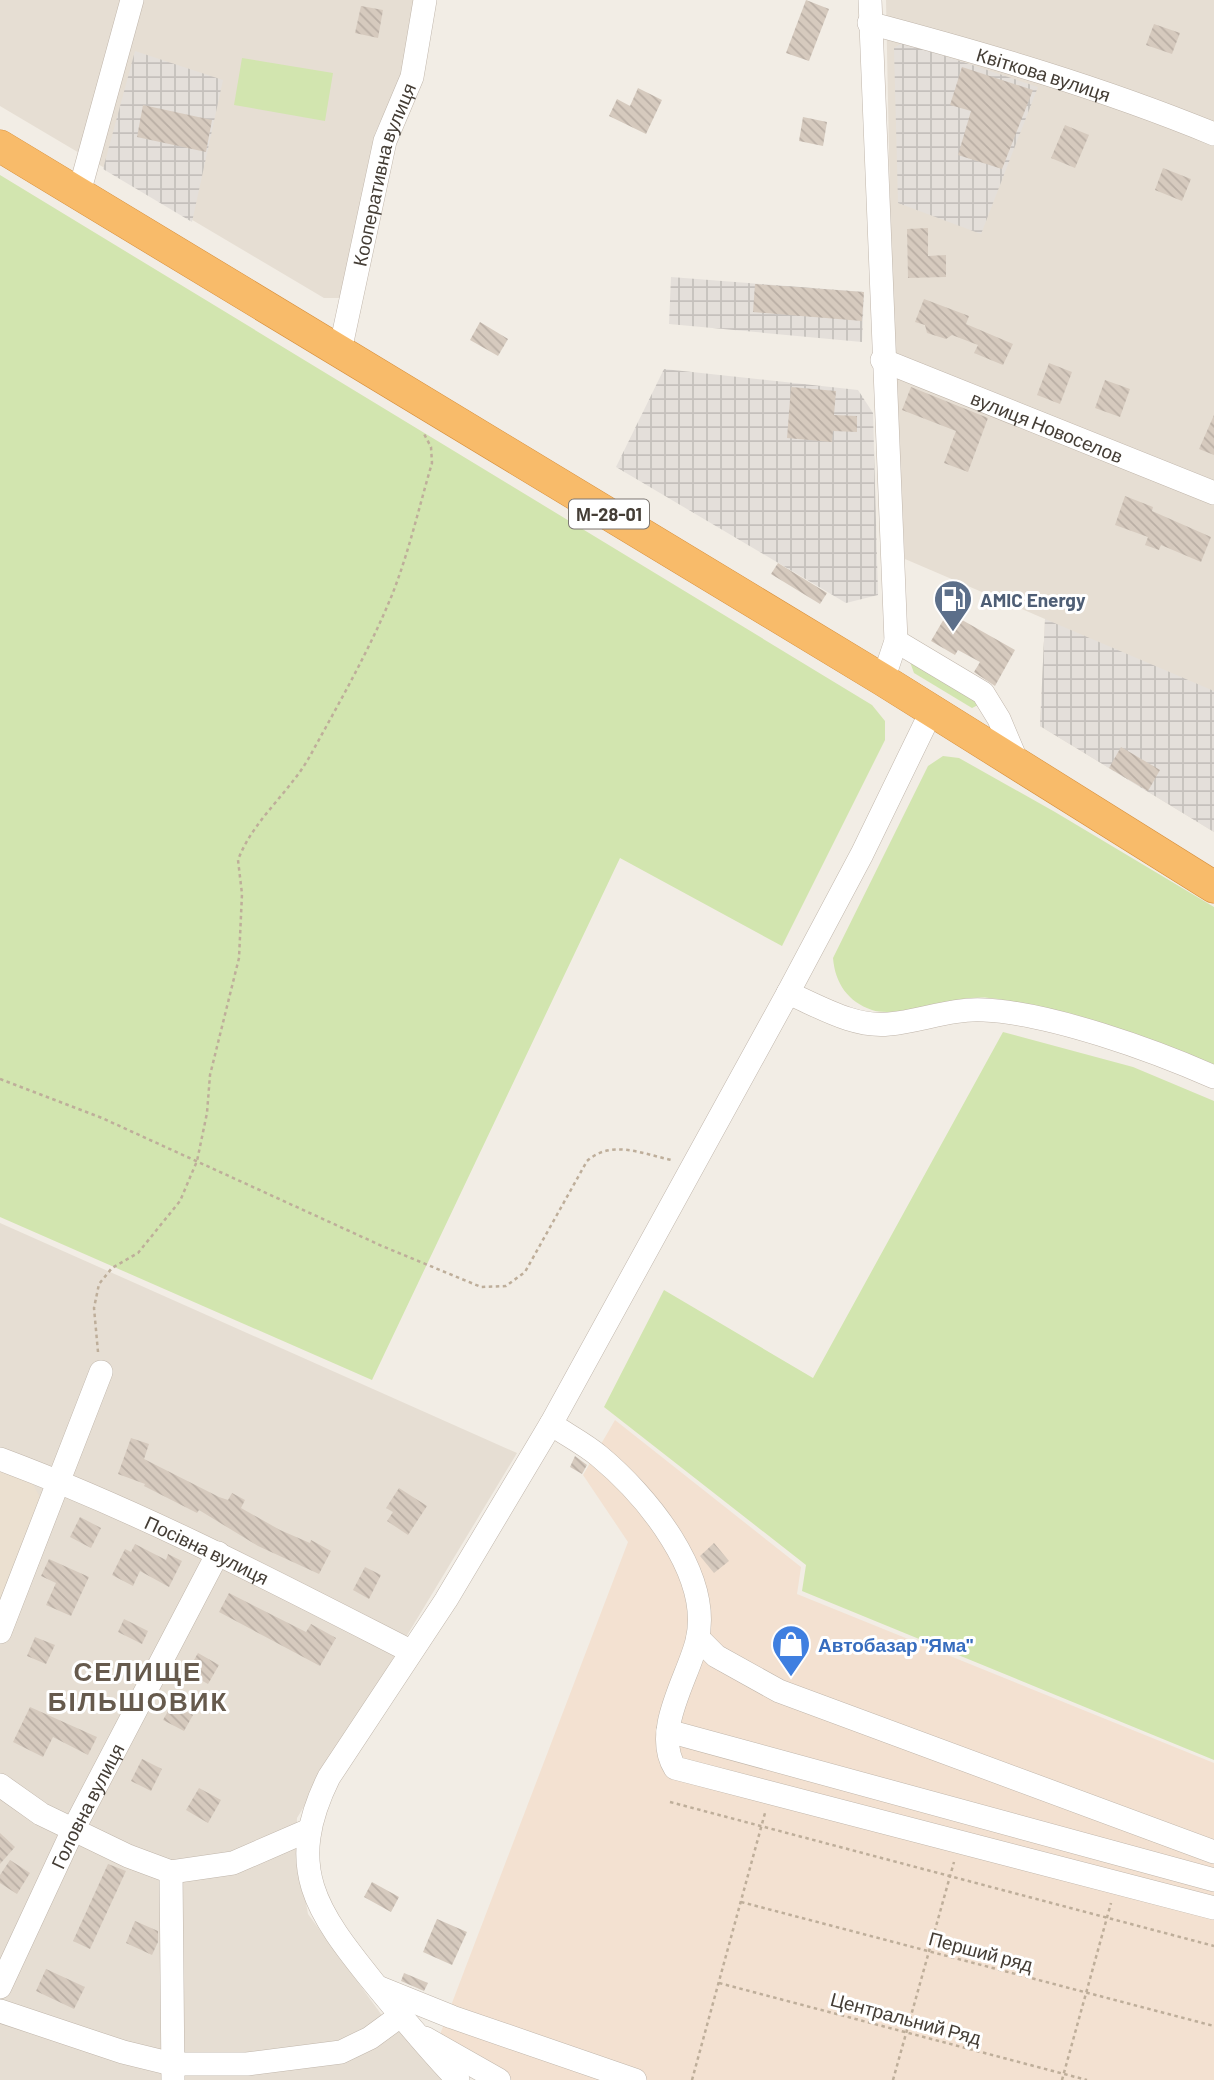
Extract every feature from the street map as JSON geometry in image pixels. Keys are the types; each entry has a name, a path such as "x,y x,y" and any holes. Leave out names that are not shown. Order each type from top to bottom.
{"highway":[{"name":"М-28-01","path":"0,146 883,680 1214,887"}],"street":[{"path":"79,193 132,0"},
{"name":"Кооперативна вулиця","path":"340,351 385,141 412,77 425,0"},
{"path":"870,11 896,641 883,680"},
{"name":"Квіткова вулиця","path":"870,11 979,52 1142,104 1214,134"},
{"name":"вулиця Новоселов","path":"883,360 1214,494"},
{"path":"896,641 983,693 999,719 1018,764"},
{"path":"458,2080 400,2015 339,1940 321,1912 311,1883 307,1860 309,1830 315,1805 329,1777 453,1588 551,1424 788,993 862,854 932,710"},
{"path":"788,993 853,1020 871,1024 887,1025 970,1010 1008,1012 1133,1046 1214,1077"},
{"path":"0,1632 102,1372"},
{"path":"551,1424 599,1456 658,1514 692,1581 697,1601 698,1638 668,1731 669,1758 675,1768 1214,1908"},
{"name":"Посівна вулиця","path":"0,1459 59,1481 218,1553 410,1651"},
{"name":"Головна вулиця","path":"0,1987 73,1830 218,1553"},
{"path":"698,1638 716,1656 779,1691 1214,1852"},
{"path":"668,1731 1214,1880"},
{"path":"0,1785 41,1814 170,1872 233,1863 309,1830"},
{"path":"170,1872 173,2072"},
{"path":"377,1986 452,2017 635,2080"},
{"path":"0,2011 173,2072 341,2052 370,2038 400,2015"},
{"path":"416,2034 499,2080"}],"path":[{"path":"102,1372 94,1308 99,1284 112,1268 138,1253 180,1201 197,1161 207,1113 210,1075 239,958 242,894 238,860 278,799 299,773 328,721 345,698 392,595 432,463 431,447 419,421 423,402"},
{"path":"0,1079 102,1118 382,1246 481,1287 506,1286 525,1272 587,1161 599,1150 614,1148 694,1165"},
{"path":"692,2080 771,1793"},
{"path":"670,1802 1214,1946"},
{"path":"892,2080 960,1842"},
{"path":"1062,2080 1117,1883"},
{"name":"Перший ряд","path":"741,1902 1214,2026"},
{"name":"Центральний Ряд","path":"719,1983 1087,2080"}],"shaded area":[{"path":"0,0 417,0 405,68 375,133 344,298 324,298 0,106"},
{"path":"886,0 1214,0 1214,832 1040,726 1045,619 905,559 893,354"},
{"path":"903,42 1038,87 981,234 898,203 894,48"},
{"path":"135,51 223,80 192,222 103,169"},
{"path":"671,277 864,292 862,342 669,324"},
{"path":"664,369 858,390 873,413 878,595 846,603 616,467"},
{"path":"1045,619 1214,691 1214,832 1040,726"},
{"path":"0,1223 517,1453 297,1818 296,1848 308,1914 381,2014 451,2080 0,2080"},
{"name":"Автобазар \"Яма\"","path":"615,1420 801,1567 797,1594 1214,1763 1214,2080 509,2080 439,2037 628,1542 583,1475"},
{"path":"0,1467 30,1479 41,1499 0,1607"}],"green space":[{"path":"242,58 333,73 325,121 234,105"},
{"path":"0,175 872,705 885,721 885,740 782,946 620,858 372,1380 0,1217"},
{"path":"910,662 976,699 978,705 972,708 914,673"},
{"path":"943,756 959,758 1214,907 1214,1065 1137,1036 1006,1000 960,999 884,1012 872,1010 850,997 840,983 833,958 928,766"},
{"path":"1003,1032 1133,1067 1214,1101 1214,1760 802,1591 806,1565 604,1407 664,1290 813,1378"}],"building":[{"path":"806,0 829,9 809,61 786,53"},
{"path":"361,6 383,10 378,38 355,33"},
{"path":"1154,24 1180,33 1172,54 1146,45"},
{"path":"962,67 1033,90 1002,169 958,155 971,111 950,105"},
{"path":"638,88 662,100 646,134 609,116 617,99 630,106"},
{"path":"143,105 212,120 206,152 137,137"},
{"path":"803,117 827,122 823,146 799,141"},
{"path":"1065,125 1089,135 1075,168 1051,158"},
{"path":"1163,168 1191,179 1182,201 1155,190"},
{"path":"928,228 928,256 946,255 946,277 908,278 907,229"},
{"path":"755,284 864,292 862,321 753,312"},
{"path":"924,299 969,316 966,324 1013,344 1003,365 974,353 978,345 952,335 946,339 927,333 925,325 915,322"},
{"path":"480,322 508,339 498,356 470,340"},
{"path":"1049,363 1072,372 1060,404 1037,395"},
{"path":"1105,380 1130,389 1120,417 1095,408"},
{"path":"791,387 836,391 834,415 857,416 857,432 833,431 832,442 787,438"},
{"path":"911,387 988,418 968,472 944,463 956,431 902,410"},
{"path":"1214,415 1214,455 1199,449"},
{"path":"1125,496 1153,507 1152,511 1211,537 1201,562 1161,545 1159,550 1145,545 1148,537 1115,525"},
{"path":"778,563 827,593 820,604 771,574"},
{"path":"948,612 1015,650 995,686 974,672 980,662 958,650 955,655 931,641"},
{"path":"1121,747 1160,770 1148,791 1109,768"},
{"path":"131,1438 149,1444 144,1459 219,1497 228,1500 232,1493 245,1500 241,1508 280,1530 310,1543 311,1540 331,1551 319,1574 258,1546 199,1510 197,1513 144,1486 145,1484 118,1474"},
{"path":"575,1456 587,1465 582,1474 570,1467"},
{"path":"399,1488 427,1506 408,1535 387,1521 393,1512 386,1508"},
{"path":"80,1517 101,1528 91,1548 70,1537"},
{"path":"714,1543 729,1561 714,1573 700,1556"},
{"path":"135,1544 166,1560 168,1554 182,1561 169,1587 140,1571 133,1586 112,1575 125,1549 131,1552"},
{"path":"49,1559 89,1577 71,1616 46,1605 56,1583 41,1576"},
{"path":"365,1567 381,1575 369,1599 353,1590"},
{"path":"229,1593 306,1632 311,1624 336,1638 320,1666 219,1612"},
{"path":"124,1619 148,1631 142,1644 118,1632"},
{"path":"35,1637 55,1645 46,1664 27,1656"},
{"path":"198,1653 219,1665 208,1684 192,1675 194,1669 190,1667"},
{"path":"172,1704 193,1715 184,1731 163,1720"},
{"path":"30,1707 97,1737 88,1755 53,1737 43,1757 13,1742"},
{"path":"142,1759 162,1769 151,1791 131,1781"},
{"path":"199,1788 221,1800 208,1823 186,1810"},
{"path":"0,1833 15,1847 0,1864"},
{"path":"10,1860 30,1873 17,1894 0,1883 0,1875"},
{"path":"108,1864 126,1871 90,1949 73,1941"},
{"path":"372,1882 399,1897 391,1912 364,1897"},
{"path":"437,1919 467,1932 452,1965 423,1952"},
{"path":"135,1921 158,1931 158,1942 152,1955 126,1943"},
{"path":"46,1969 85,1987 74,2009 36,1991"},
{"path":"404,1973 428,1983 424,1991 401,1981"}],"place":[{"name":"AMIC Energy","path":"953,633"},
{"name":"Автобазар \"Яма\"","path":"791,1678"}],"district":[{"name":"СЕЛИЩЕ БІЛЬШОВИК","path":"138,1685"}]}
